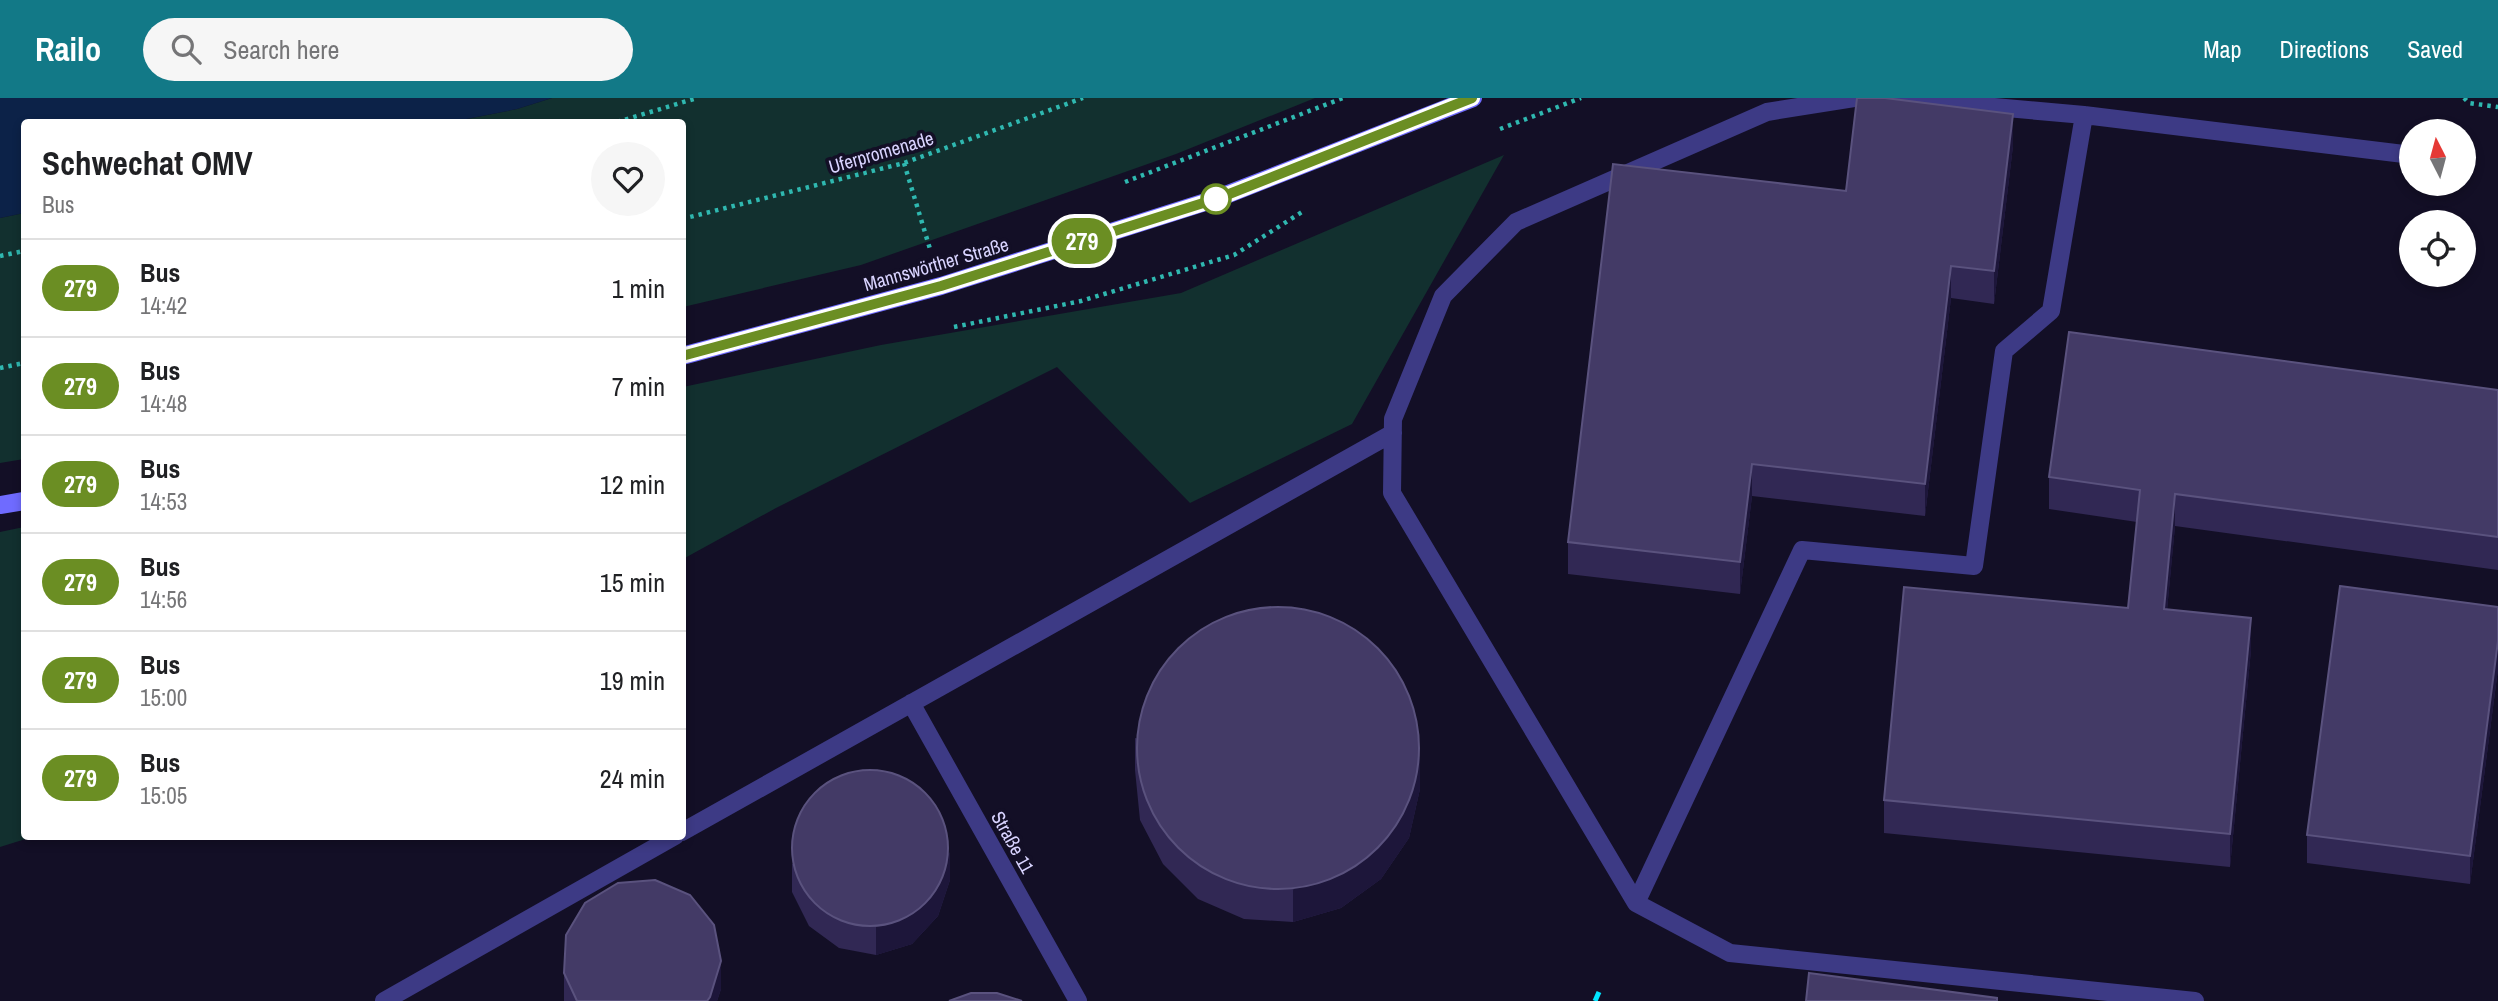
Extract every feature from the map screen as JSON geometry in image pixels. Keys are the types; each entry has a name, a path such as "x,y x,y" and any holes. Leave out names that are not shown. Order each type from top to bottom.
{"main road":[{"name":"Mannswörther Straße","path":"686,355 941,286 1219,198 1472,98"},
{"path":"0,505 21,502"}],"lane":[{"path":"1854,98 1767,112 1516,222 1443,296 1393,419 1392,493 1636,903 1730,953 2087,995 2195,1001"},
{"path":"1894,98 2084,115 2399,153"},
{"path":"1636,903 1802,550 1974,566 2004,351 2051,311 2084,115"},
{"path":"686,830 1393,433"},
{"name":"Straße 11","path":"911,703 1078,1001"},
{"path":"384,1001 668,840"}],"path":[{"path":"627,119 697,98"},
{"name":"Uferpromenade","path":"686,218 904,163 1083,98"},
{"path":"1119,184 1343,98"},
{"path":"2464,98 2469,103 2498,107"},
{"path":"904,163 941,286"},
{"path":"929,246 942,242"},
{"path":"0,256 21,252"},
{"path":"0,368 21,364"}],"green space":[{"path":"552,98 1315,98 1176,154 861,265 686,306 686,119 466,119 517,109"},
{"path":"1504,155 1352,424 1190,503 1057,367 776,508 686,557 686,386 881,345 1181,293"},
{"path":"21,214 21,460 0,463 0,218"},
{"path":"21,528 22,840 0,847 0,532"}],"water":[{"path":"0,98 552,98 517,109 466,119 21,119 21,214 0,218"}],"building":[{"path":"1857,98 1885,98 2013,114 1994,271 1951,266 1925,484 1752,464 1740,562 1568,542 1613,164 1846,191"},
{"path":"2069,332 2498,390 2498,537 2175,494 2164,609 2251,618 2230,834 1884,800 1904,587 2128,608 2140,490 2049,477"},
{"path":"2340,586 2498,607 2498,641 2470,856 2307,835"},
{"path":"1278,607 1306,610 1332,618 1356,631 1378,648 1395,670 1408,694 1416,720 1419,748 1416,776 1408,802 1395,826 1378,848 1356,865 1332,878 1306,886 1278,889 1250,886 1224,878 1200,865 1178,848 1161,826 1148,802 1140,776 1137,748 1140,720 1148,694 1161,670 1178,648 1200,631 1224,618 1250,610"},
{"path":"870,770 900,776 925,793 942,818 948,848 942,878 925,903 900,920 870,926 840,920 815,903 798,878 792,848 798,818 815,793 840,776"},
{"path":"655,880 690,895 714,925 721,961 710,997 707,1001 577,1001 564,973 566,935 585,903 618,883"},
{"path":"1809,973 1997,998 1997,1001 1806,1001"},
{"path":"971,993 997,993 1022,1001 949,1001"}],"railway":[{"path":"1595,1001 1599,992"}],"bus line":[{"name":"279","path":"686,355 941,286 1219,198 1472,98"}]}
